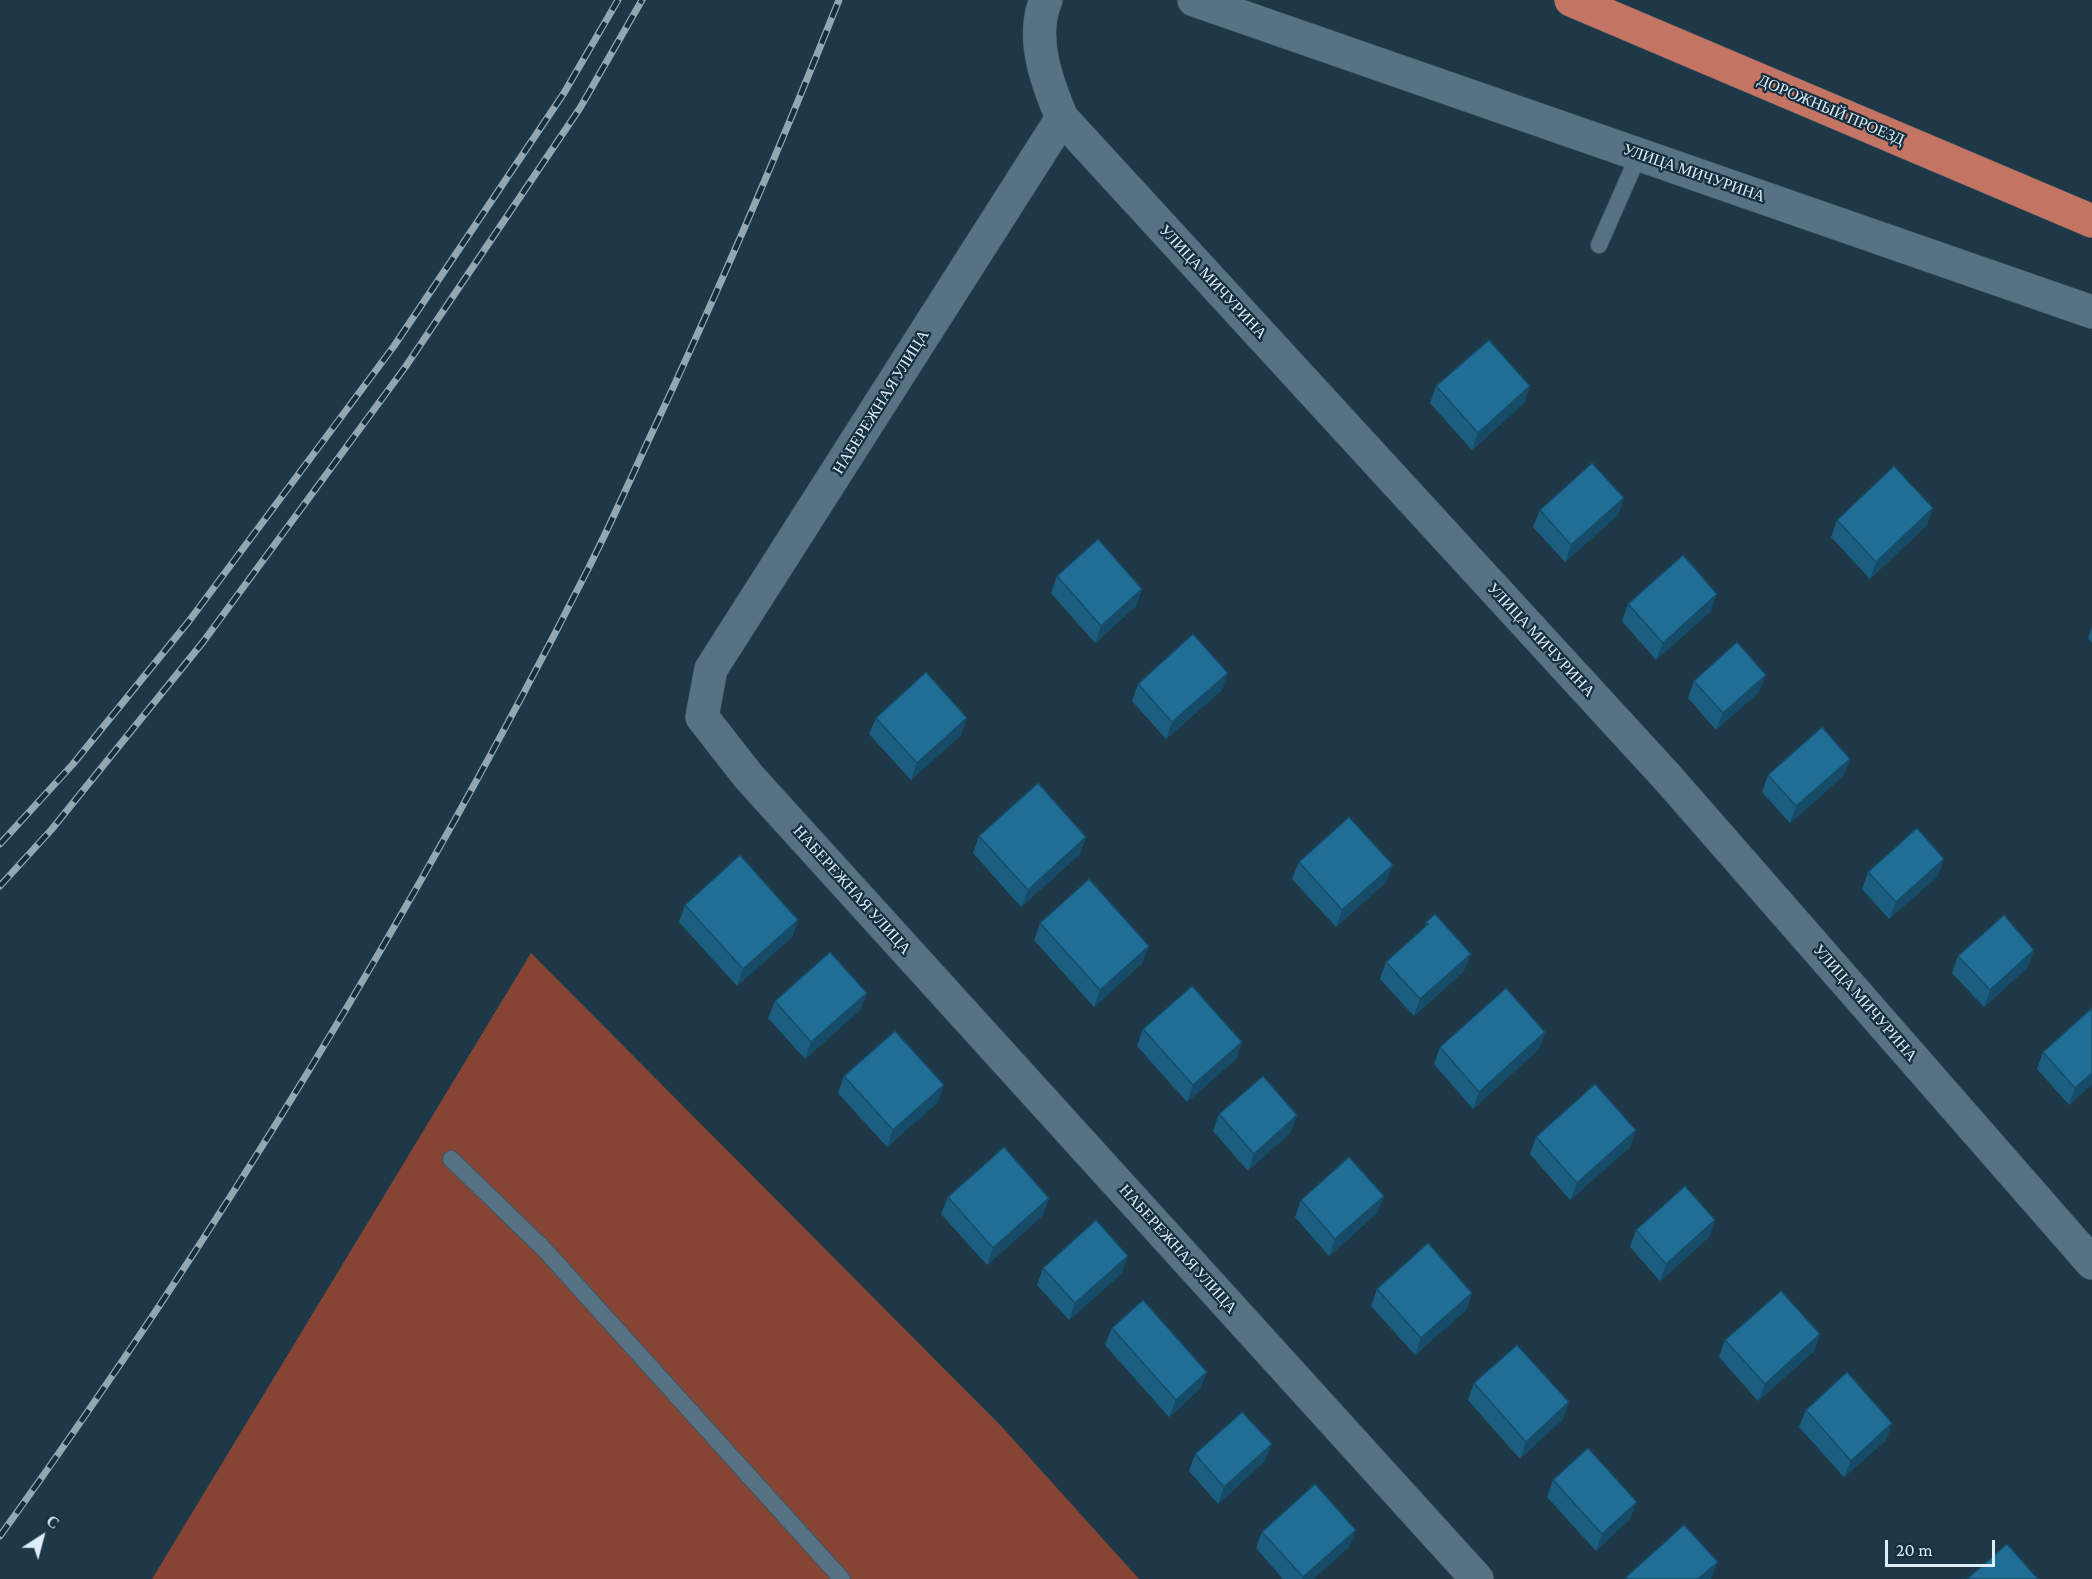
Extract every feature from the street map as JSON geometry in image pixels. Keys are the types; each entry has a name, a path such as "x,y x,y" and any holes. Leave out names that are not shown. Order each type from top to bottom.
{"highway":[{"name":"ДОРОЖНЫЙ ПРОЕЗД","path":"1571,0 2092,221"}],"street":[{"name":"УЛИЦА МИЧУРИНА","path":"1046,0 1039,42 1049,88 1062,118 1667,777 2092,1263"},
{"name":"УЛИЦА МИЧУРИНА","path":"1194,0 2092,312"},
{"name":"НАБЕРЕЖНАЯ УЛИЦА","path":"1062,118 711,669 702,717 757,786 1477,1579"}],"lane":[{"path":"1599,245 1639,154"},
{"path":"451,1159 543,1249 842,1579"}],"shaded area":[{"path":"531,953 1002,1427 1139,1579 152,1579"}],"building":[{"path":"1489,340 1530,386 1478,433 1436,386"},
{"path":"1592,463 1624,498 1571,545 1540,510"},
{"path":"1894,466 1933,508 1876,562 1837,520"},
{"path":"1098,539 1142,589 1101,626 1057,576"},
{"path":"1683,555 1717,594 1663,643 1628,604"},
{"path":"1193,634 1228,673 1172,722 1138,684"},
{"path":"1737,642 1766,675 1723,713 1694,681"},
{"path":"926,672 967,718 917,763 876,718"},
{"path":"1822,727 1850,759 1796,806 1768,775"},
{"path":"1038,783 1086,837 1028,890 979,836"},
{"path":"1349,817 1393,865 1342,910 1299,862"},
{"path":"1917,828 1944,859 1896,902 1868,872"},
{"path":"740,855 798,920 743,969 685,905"},
{"path":"1089,879 1149,946 1100,990 1040,923"},
{"path":"1435,914 1471,954 1420,999 1386,962 1428,924 1426,922"},
{"path":"2004,915 2034,950 1990,990 1958,956"},
{"path":"830,952 867,993 811,1042 775,1001"},
{"path":"1192,986 1242,1042 1193,1085 1143,1029"},
{"path":"1506,988 1545,1032 1479,1092 1440,1047"},
{"path":"2092,1008 2092,1073 2075,1088 2043,1052"},
{"path":"895,1031 944,1085 893,1130 844,1076"},
{"path":"1263,1076 1297,1115 1254,1154 1219,1114"},
{"path":"1595,1084 1636,1130 1577,1183 1536,1137"},
{"path":"1004,1147 1049,1198 993,1248 948,1197"},
{"path":"1349,1157 1384,1196 1335,1239 1301,1200"},
{"path":"1685,1186 1715,1220 1666,1264 1636,1230"},
{"path":"1096,1220 1128,1256 1075,1303 1043,1268"},
{"path":"1428,1243 1472,1293 1421,1338 1377,1289"},
{"path":"1781,1291 1820,1334 1765,1384 1725,1340"},
{"path":"1143,1300 1207,1372 1176,1400 1112,1328"},
{"path":"1517,1345 1569,1402 1526,1442 1474,1383"},
{"path":"1847,1372 1892,1423 1851,1461 1806,1410"},
{"path":"1242,1412 1272,1444 1224,1487 1195,1454"},
{"path":"1588,1448 1637,1502 1602,1534 1553,1480"},
{"path":"1315,1484 1356,1530 1303,1577 1262,1532"},
{"path":"1684,1525 1718,1562 1698,1579 1628,1579 1626,1577"},
{"path":"2007,1544 2038,1579 1967,1579"}],"railway":[{"path":"0,844 73,764 189,621 394,346 564,93 618,0"},
{"path":"0,886 52,829 203,642 406,366 580,108 642,0"},
{"path":"0,1536 81,1421 237,1186 312,1066 454,822 521,698 611,522 724,274 839,0"}]}
